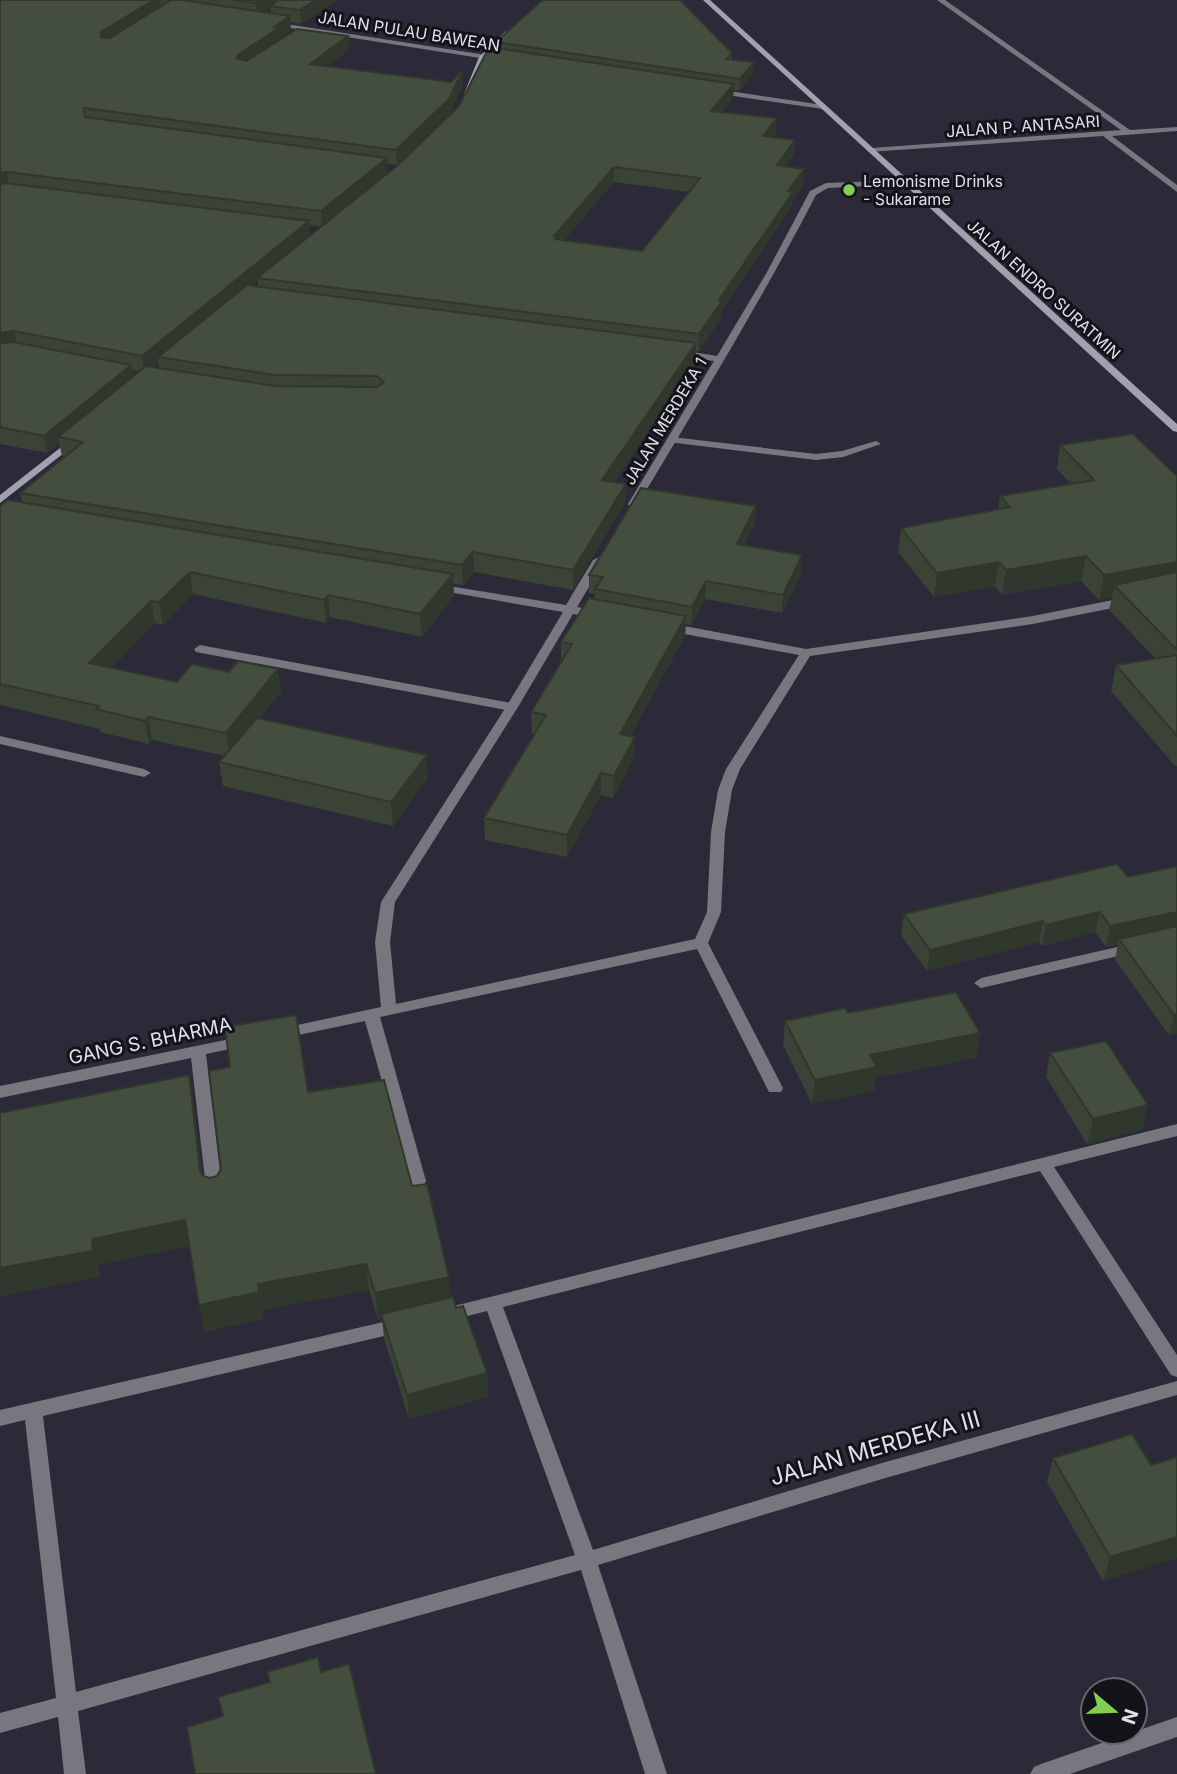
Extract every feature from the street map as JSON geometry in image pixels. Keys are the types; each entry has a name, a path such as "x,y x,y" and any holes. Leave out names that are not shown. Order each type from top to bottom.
{"main road":[{"name":"JALAN ENDRO SURATMIN","path":"706,0 1177,429"},
{"path":"461,105 483,57 520,24"},
{"path":"0,500 85,431"}],"street":[{"path":"940,0 1128,132"},
{"name":"JALAN PULAU BAWEAN","path":"258,22 510,61"},
{"path":"299,37 309,30"},
{"path":"701,89 823,107"},
{"name":"JALAN P. ANTASARI","path":"871,150 1177,129"},
{"path":"1105,134 1177,189"},
{"name":"JALAN MERDEKA 1","path":"624,519 772,272 816,190 826,186 905,181"},
{"path":"665,351 721,359"},
{"path":"672,440 816,457 843,454 876,444"},
{"path":"389,1010 382,936 382,920 388,902 512,707 604,552"},
{"path":"420,584 609,616"},
{"path":"648,624 806,653 1033,620 1138,599"},
{"path":"200,649 512,707"},
{"path":"775,1088 701,943 715,912 718,832 725,790 733,769 806,653"},
{"path":"0,740 144,773"},
{"name":"GANG S. BHARMA","path":"0,1092 701,943"},
{"path":"981,983 1151,944"},
{"path":"371,1014 418,1181"},
{"path":"198,1051 215,1196"},
{"path":"0,1418 493,1303 1177,1130"},
{"path":"1044,1164 1177,1370"},
{"path":"493,1303 587,1560 656,1774"},
{"name":"JALAN MERDEKA III","path":"0,1723 587,1560 882,1471 1177,1388"},
{"path":"33,1410 75,1774"},
{"path":"1041,1774 1177,1727"}],"building":[{"path":"0,0 154,0 101,32 101,37 110,38 171,0 290,16 274,27 280,27 237,58 246,61 297,29 348,36 310,64 451,82 463,70 449,99 396,150 84,108 85,117 387,158 321,211 0,173"},
{"path":"234,0 261,0 256,3"},
{"path":"279,0 315,0 300,10 270,6"},
{"path":"542,0 680,0 732,53 727,59 754,62 740,79 496,42"},
{"path":"489,47 734,84 711,111 777,118 763,136 795,140 777,165 804,169 788,191 793,192 699,334 257,278 398,165 459,106","holes":["614,167 700,178 642,251 555,239 557,237 554,236"]},
{"path":"6,183 309,221 142,356 14,331 0,333 0,185"},
{"path":"247,285 696,343 602,480 626,484 573,570 473,552 462,565 20,493 83,442 58,437 146,366 275,386 377,387 384,382 377,376 275,375 158,357"},
{"path":"14,342 131,365 44,436 0,427 0,343"},
{"path":"1133,434 1177,476 1177,562 1104,575 1086,556 1006,570 999,562 937,573 901,528 1010,507 1000,496 1094,480 1060,445"},
{"path":"641,488 756,506 737,544 802,555 783,595 706,581 692,607 595,589 603,577 589,575"},
{"path":"8,500 453,574 420,614 328,595 324,600 190,572 159,602 151,601 89,663 177,682 192,664 229,672 238,661 278,669 226,733 148,717 145,721 96,709 99,706 0,684 0,506"},
{"path":"1177,572 1177,650 1114,585"},
{"path":"589,598 686,616 620,734 635,737 614,776 601,773 567,835 484,818 546,715 531,712 572,644 561,642"},
{"path":"1177,655 1177,736 1116,665"},
{"path":"257,718 427,755 391,802 219,762"},
{"path":"1117,864 1128,877 1177,866 1177,912 1110,926 1100,912 1046,925 1043,921 930,950 904,914"},
{"path":"1177,926 1177,1014 1174,1015 1119,939"},
{"path":"956,992 980,1033 870,1055 877,1067 815,1080 785,1021 845,1008 848,1013"},
{"path":"296,1015 308,1092 384,1080 412,1186 427,1184 449,1277 375,1293 366,1264 258,1284 259,1292 199,1305 185,1220 92,1239 93,1251 0,1268 0,1113 189,1075 200,1170 203,1176 217,1176 221,1169 209,1071 230,1067 225,1027"},
{"path":"1106,1041 1148,1105 1093,1119 1050,1053"},
{"path":"453,1297 456,1308 463,1306 487,1373 407,1395 381,1314"},
{"path":"1132,1434 1151,1465 1177,1457 1177,1537 1110,1557 1053,1458"},
{"path":"318,1657 321,1672 349,1664 376,1774 195,1774 187,1727 223,1716 218,1697 270,1682 267,1672"}],"place":[{"name":"Lemonisme Drinks - Sukarame","path":"849,190"}]}
